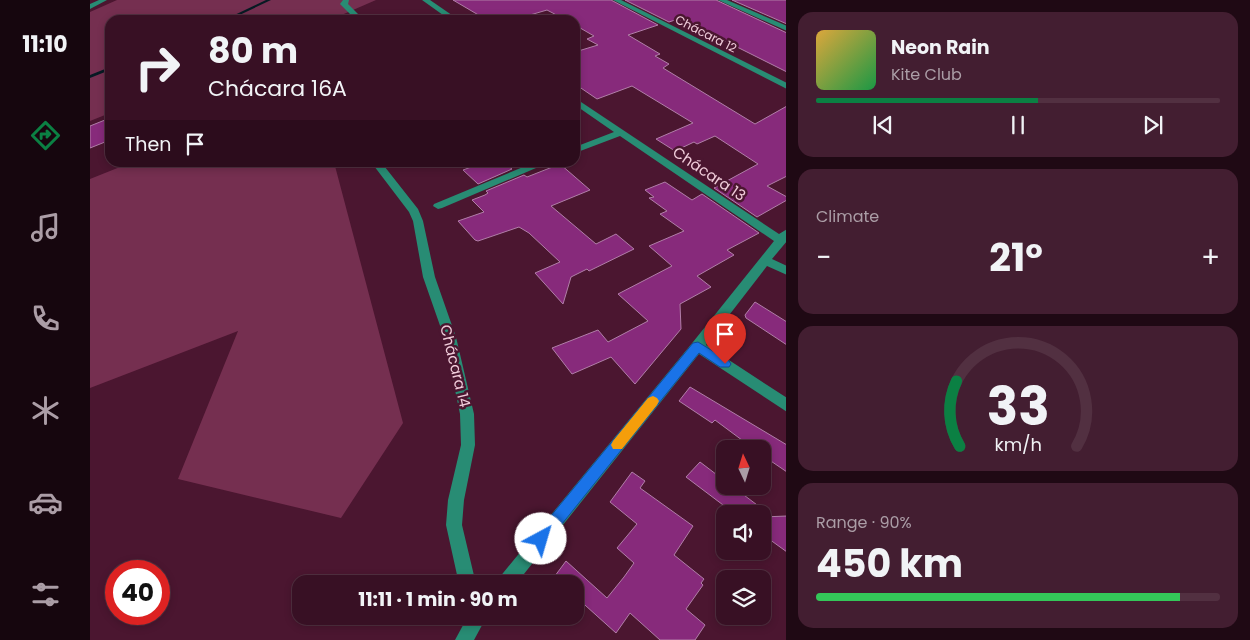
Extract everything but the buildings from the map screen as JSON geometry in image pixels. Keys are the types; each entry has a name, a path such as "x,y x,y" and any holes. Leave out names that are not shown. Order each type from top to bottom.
{"street":[{"path":"90,7 104,0"},
{"path":"346,0 344,4 355,15"},
{"path":"425,0 448,15"},
{"name":"Chácara 12","path":"616,0 786,87"},
{"path":"721,0 786,29"},
{"name":"Chácara 13","path":"580,104 783,236"},
{"path":"580,148 621,132"},
{"name":"Chácara 14","path":"380,167 414,211 418,221 429,277 450,337 467,414 468,445 456,500 454,525 466,575"},
{"path":"438,206 530,167"},
{"path":"511,575 698,346 783,236"},
{"path":"764,260 786,271"},
{"path":"698,346 786,406"},
{"path":"464,640 472,625"}],"shaded area":[{"path":"117,0 376,0 342,15 105,15 105,115 90,121 90,12"},
{"path":"120,167 335,167 403,423 341,518 178,479 238,331 90,388 90,179"}],"waterway":[{"path":"237,15 269,0"},
{"path":"90,77 105,70"}],"slow traffic":[{"path":"618,445 653,401"}],"route":[{"path":"541,539 698,346 725,364"}]}
